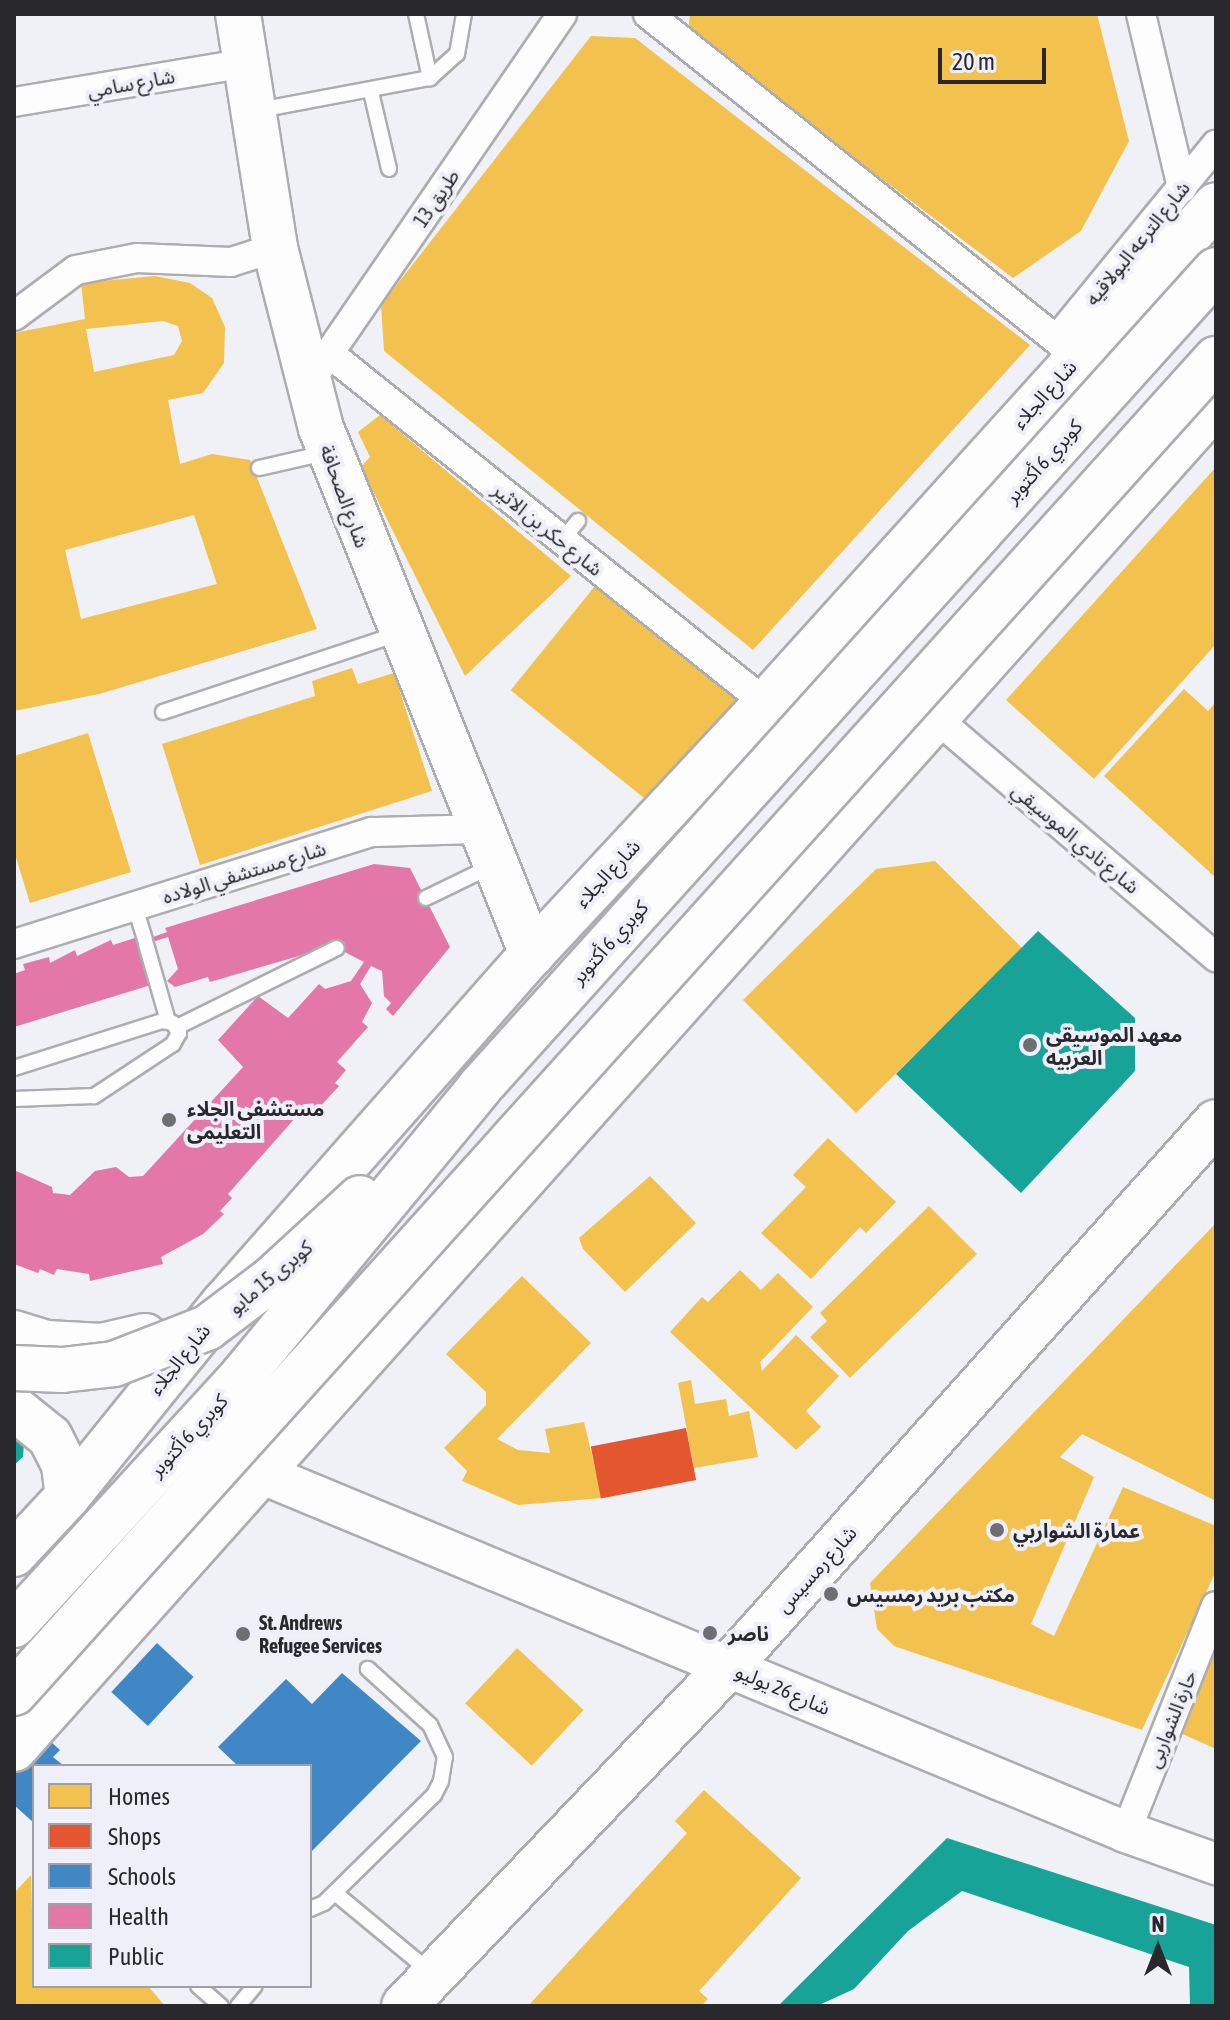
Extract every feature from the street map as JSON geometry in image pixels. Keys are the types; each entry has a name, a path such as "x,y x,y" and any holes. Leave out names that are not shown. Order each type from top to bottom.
{"main road":[{"name":"شارع الصحافة","path":"238,14 275,248 319,368 329,452 532,954"},
{"name":"شارع الجلاء","path":"14,1554 68,1496 224,1303 532,954 766,703 1199,197"},
{"name":"كوبري 6 أكتوبر","path":"14,1625 242,1376 479,1088 1216,270"},
{"path":"14,1693 1216,359"},
{"path":"14,1749 263,1474 1216,404"},
{"name":"كوبرى 15 مايو","path":"14,1368 62,1370 114,1364 207,1328 273,1278 479,1088"},
{"name":"شارع رمسيس","path":"404,2006 729,1666 1216,1122"},
{"path":"14,1333 47,1343 102,1346 160,1332 224,1303"},
{"path":"14,1408 50,1437 64,1465 68,1496"},
{"name":"شارع 26 يوليو","path":"263,1474 1126,1832 1216,1864"}],"street":[{"name":"طريق 13","path":"319,368 562,14"},
{"path":"648,14 1067,348"},
{"path":"1141,14 1199,197"},
{"name":"شارع سامي","path":"14,102 247,63"},
{"name":"شارع الترعه البولاقيه","path":"1199,197 1216,145"},
{"path":"14,316 76,270 137,258 231,262 275,248"},
{"name":"شارع حكر بن الاثير","path":"319,368 570,531 766,703"},
{"name":"شارع نادي الموسيقي","path":"937,719 1216,957"},
{"name":"شارع مستشفي الولاده","path":"14,944 372,832 488,846"},
{"name":"حارة الشواربى","path":"1126,1832 1216,1606"}],"lane":[{"path":"416,14 430,78"},
{"path":"255,111 371,92 430,78 457,54 464,14"},
{"path":"371,92 389,169"},
{"path":"259,468 329,452"},
{"path":"163,712 401,633"},
{"path":"426,898 488,846"},
{"path":"14,1099 73,1100 104,1092 173,1044 172,1024 135,907"},
{"path":"14,1068 172,1024 337,948"},
{"path":"312,1908 335,1893 434,1795 445,1757 430,1725 368,1669"},
{"path":"335,1893 433,1975"},
{"path":"200,1988 221,2006"},
{"path":"238,2006 253,1988"}],"building: Homes":[{"path":"690,14 1097,14 1129,141 1081,231 1013,278 688,32"},
{"path":"591,36 635,38 1030,345 753,650 384,351 381,305"},
{"path":"155,276 190,283 212,298 225,327 224,363 203,393 168,400 180,464 212,454 250,460 317,629 99,694 14,711 14,333 85,319 81,283","holes":["163,321 178,326 182,341 174,355 94,372 86,329","194,515 217,584 81,619 65,550"]},
{"path":"380,415 571,576 465,676 361,467 370,457 358,432"},
{"path":"1216,467 1216,644 1094,779 1006,700"},
{"path":"595,586 748,710 664,814 511,690"},
{"path":"352,668 358,684 394,673 432,791 200,865 162,744 315,696 312,681"},
{"path":"1184,689 1208,711 1216,702 1214,876 1104,776"},
{"path":"88,733 131,872 30,903 14,851 14,756"},
{"path":"935,861 1022,948 856,1113 743,1000 876,869"},
{"path":"828,1138 896,1202 866,1233 860,1227 811,1279 761,1233 806,1187 793,1175"},
{"path":"650,1176 696,1223 625,1292 583,1249 579,1238"},
{"path":"929,1206 977,1254 850,1378 810,1337 827,1321 820,1313"},
{"path":"1216,1223 1216,1501 1082,1434 1060,1457 1094,1477 1031,1624 1054,1636 1123,1487 1216,1526 1216,1571 1142,1730 894,1646 877,1629 870,1583"},
{"path":"740,1270 761,1290 778,1273 813,1307 760,1362 762,1371 796,1335 839,1376 806,1411 821,1427 796,1450 670,1332 702,1297 708,1302"},
{"path":"522,1276 591,1343 497,1439 518,1450 550,1453 545,1429 584,1422 602,1498 518,1505 462,1481 467,1471 444,1448 486,1405 486,1392 446,1354"},
{"path":"691,1380 695,1404 726,1399 729,1416 749,1411 758,1457 694,1468 678,1383"},
{"path":"1216,1647 1216,1749 1178,1732"},
{"path":"517,1648 584,1710 532,1766 465,1704"},
{"path":"704,1790 801,1878 699,1991 708,1999 701,2006 528,2006 687,1833 675,1821"},
{"path":"31,1875 32,1988 150,1988 165,2006 14,2006 14,1893"}],"building: Shops":[{"path":"686,1428 696,1480 601,1499 591,1447"}],"building: Schools":[{"path":"157,1643 194,1677 148,1726 111,1692"},
{"path":"342,1673 421,1741 312,1851 312,1764 236,1764 218,1747 286,1679 312,1704"},
{"path":"41,1733 60,1750 53,1757 62,1764 32,1764 32,1821 14,1805 14,1763"}],"building: Health":[{"path":"374,864 410,868 450,947 393,1016 386,1009 391,1003 384,996 382,971 371,966 360,984 372,1003 362,1022 368,1027 337,1062 346,1070 335,1083 339,1086 317,1110 313,1106 300,1120 296,1117 228,1194 232,1198 220,1211 224,1214 203,1234 161,1257 163,1264 90,1281 89,1274 57,1269 54,1275 40,1269 38,1273 14,1264 14,1170 52,1187 53,1193 70,1195 95,1171 116,1167 129,1177 143,1176 243,1067 218,1040 258,996 288,1018 319,984 325,989 351,981 364,962 333,946 210,982 208,977 175,987 167,981 178,969 168,937 146,944 151,985 14,1027 14,974 25,970 23,964 49,957 50,963 75,950 77,956 111,940 113,945 138,937 139,942 167,932 165,928"}],"building: Public":[{"name":"معهد الموسيقى العربيه","path":"1038,931 1135,1018 1135,1071 1021,1193 896,1074"},
{"path":"14,1432 24,1443 23,1457 14,1465"},
{"path":"947,1838 1216,1925 1216,2006 1190,2006 1189,1967 962,1891 908,1931 854,1989 817,2006 778,2006"}],"place":[{"name":"معهد الموسيقى العربيه","path":"1030,1045"},
{"name":"مستشفى الجلاء التعليمى","path":"169,1120"},
{"name":"عمارة الشواربي","path":"997,1530"},
{"name":"مكتب بريد رمسيس","path":"831,1594"},
{"name":"ناصر","path":"710,1633"},
{"name":"St. Andrews Refugee Services","path":"243,1634"}]}
